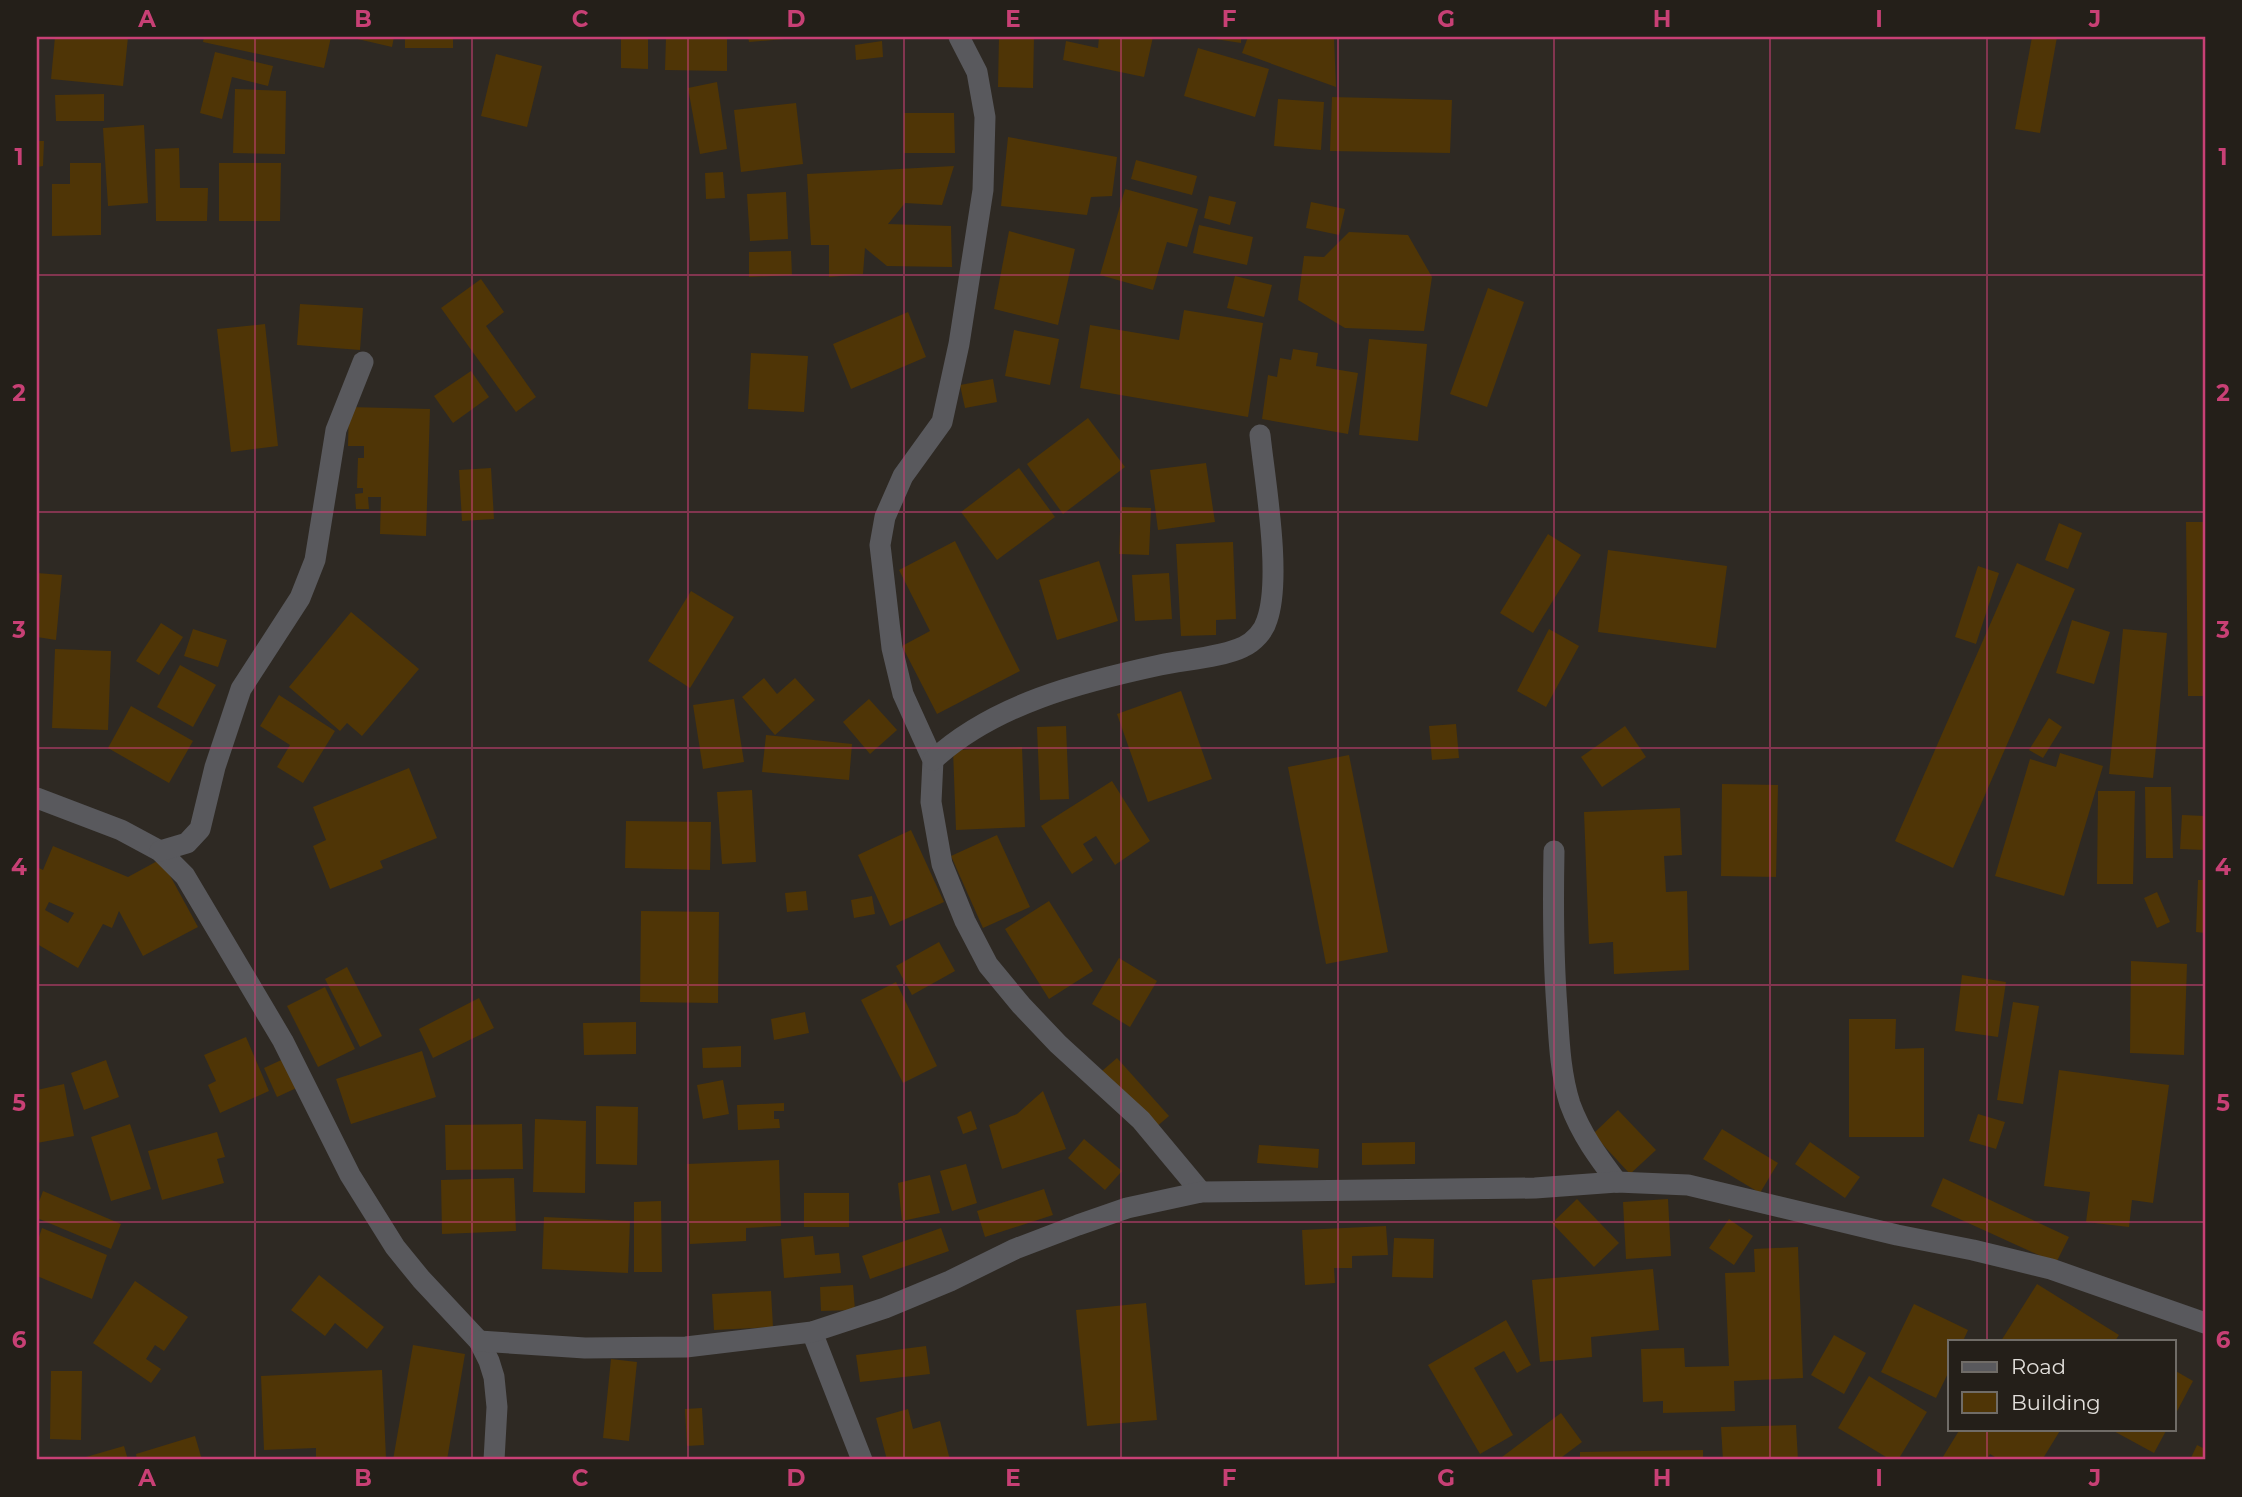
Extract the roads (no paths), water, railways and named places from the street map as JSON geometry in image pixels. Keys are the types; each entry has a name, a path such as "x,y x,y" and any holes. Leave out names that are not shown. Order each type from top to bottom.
{"street":[{"path":"959,37 977,72 985,117 983,190 959,344 942,422 920,449 892,496 885,517 880,545 890,638 910,712 933,760 931,811 942,864 965,921 988,965 1058,1044 1142,1121 1201,1192"},
{"path":"160,851 187,843 200,829 215,767 241,689 300,598 315,560 336,430 363,362"},
{"path":"933,760 965,734 1022,705 1132,671 1236,650 1255,638 1267,620 1273,579 1260,435"},
{"path":"37,797 121,830 160,851 186,876 269,1017 350,1175 395,1247 421,1279 480,1341 489,1361 495,1387 497,1406 494,1460"},
{"path":"1554,851 1553,909 1560,1056 1570,1102 1578,1123 1587,1141 1617,1182"},
{"path":"480,1341 585,1348 686,1347 812,1332 885,1308 1079,1224 1127,1208 1201,1192 1535,1188 1617,1182 1688,1185 1897,1235 1973,1250 2051,1269 2205,1323"},
{"path":"812,1332 862,1460"}]}
